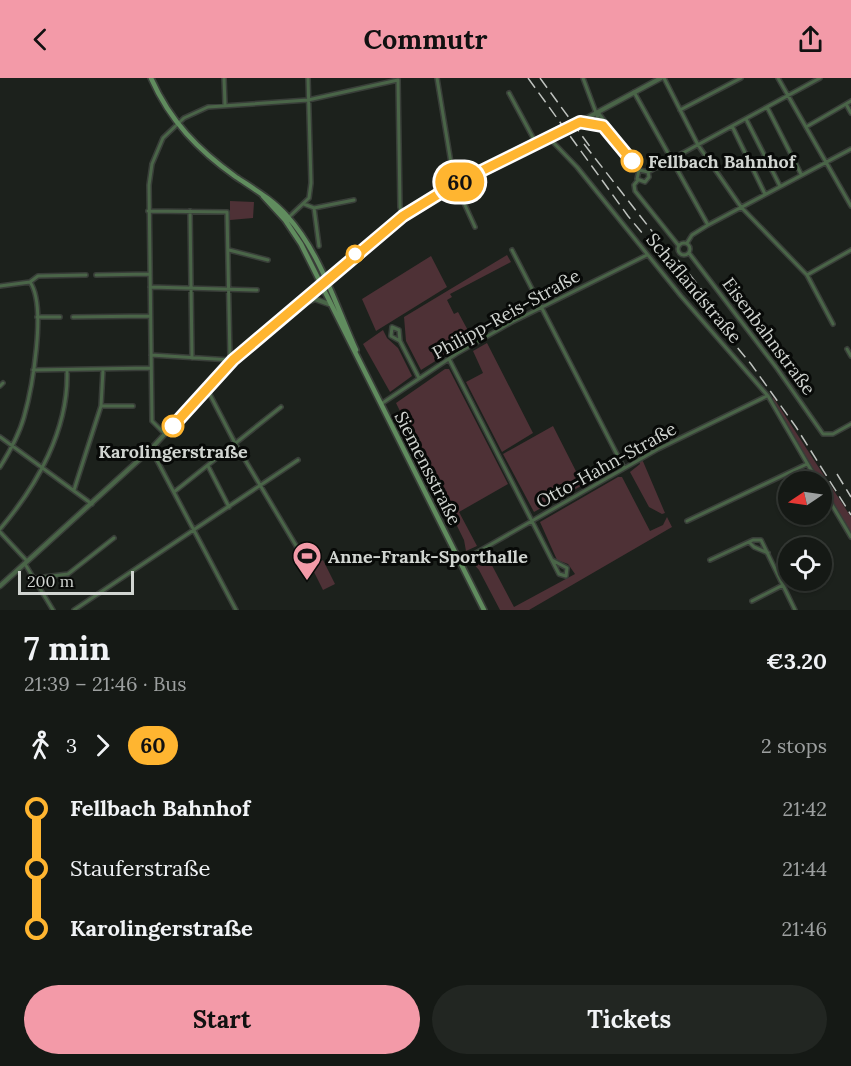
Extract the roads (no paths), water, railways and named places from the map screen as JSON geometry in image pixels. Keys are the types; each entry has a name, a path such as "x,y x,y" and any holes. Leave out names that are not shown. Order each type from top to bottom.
{"main road":[{"path":"151,78 176,124 203,152 263,196 287,219"},
{"name":"Siemensstraße","path":"287,219 306,243 364,370"},
{"name":"Siemensstraße","path":"287,219 484,610"}],"street":[{"path":"224,78 225,104"},
{"path":"287,219 309,198 311,183 308,78"},
{"path":"583,78 603,126"},
{"path":"0,586 152,449 231,360 403,216 455,184 537,145 662,78 698,145 741,207 807,275 833,324"},
{"path":"680,110 741,78"},
{"path":"778,78 851,206"},
{"path":"598,112 639,171 648,172 820,78"},
{"path":"165,434 152,421 148,211 149,185 155,154 163,138 176,124 208,107 225,104 308,100 398,79 400,207 403,216"},
{"path":"438,82 455,184 476,227"},
{"path":"634,92 708,225"},
{"path":"509,93 537,145"},
{"path":"806,127 851,101"},
{"path":"846,104 851,113"},
{"path":"767,107 801,174"},
{"path":"746,119 780,186"},
{"path":"580,122 603,126 610,131"},
{"path":"732,126 765,194"},
{"name":"Schaflandstraße","path":"549,138 577,167 647,255 768,396 811,471"},
{"path":"679,246 687,243 692,235 708,225 826,160 851,149"},
{"name":"Eisenbahnstraße","path":"639,171 636,176 638,180 634,185 635,191 679,246 681,254 689,254"},
{"path":"638,180 647,181 648,172"},
{"path":"304,204 314,208 354,200"},
{"path":"314,208 319,246"},
{"path":"148,211 227,212 231,360"},
{"path":"190,211 192,358"},
{"name":"Eisenbahnstraße","path":"687,243 690,248 689,254 826,435 851,424"},
{"path":"229,250 268,260"},
{"path":"512,250 624,468"},
{"path":"807,275 851,250"},
{"name":"Philipp-Reis-Straße","path":"381,404 449,359 542,307 647,255"},
{"path":"96,275 149,274"},
{"path":"0,286 30,282 38,276 86,275"},
{"path":"0,467 13,446 24,417 33,370 37,318 34,289 30,282"},
{"path":"150,287 258,290"},
{"path":"298,305 315,299 329,304"},
{"path":"73,317 150,316"},
{"path":"37,318 60,317"},
{"path":"400,341 391,336 392,327 399,330 400,341 419,378"},
{"path":"847,349 851,356"},
{"path":"151,355 231,360"},
{"path":"449,359 552,560 560,575 566,576 567,568 552,560"},
{"path":"33,370 151,369"},
{"path":"74,490 101,406 103,370"},
{"path":"53,610 36,578 0,530 43,466 62,416 66,398 67,371"},
{"path":"207,388 235,443 306,564"},
{"name":"Otto-Hahn-Straße","path":"460,562 624,468 768,396"},
{"path":"101,406 133,406"},
{"path":"174,492 281,407"},
{"path":"0,437 43,466 92,504"},
{"path":"152,449 236,610"},
{"path":"74,610 298,460"},
{"path":"687,521 807,464"},
{"path":"207,466 229,507"},
{"path":"832,505 851,537"},
{"path":"36,578 68,574 114,538"},
{"path":"710,560 749,542 761,540 778,575"},
{"path":"749,542 756,549 768,554"},
{"path":"752,601 778,588"},
{"path":"786,591 795,610"}],"railway":[{"path":"528,78 628,216 751,364 796,427 851,515"},
{"path":"540,78 591,148"},
{"path":"584,144 680,267"},
{"path":"678,260 730,325"},
{"path":"837,474 851,497"}],"place":[{"name":"Fellbach Bahnhof","path":"632,161"},
{"name":"Karolingerstraße","path":"173,426"},
{"name":"Anne-Frank-Sporthalle","path":"307,582"}]}
